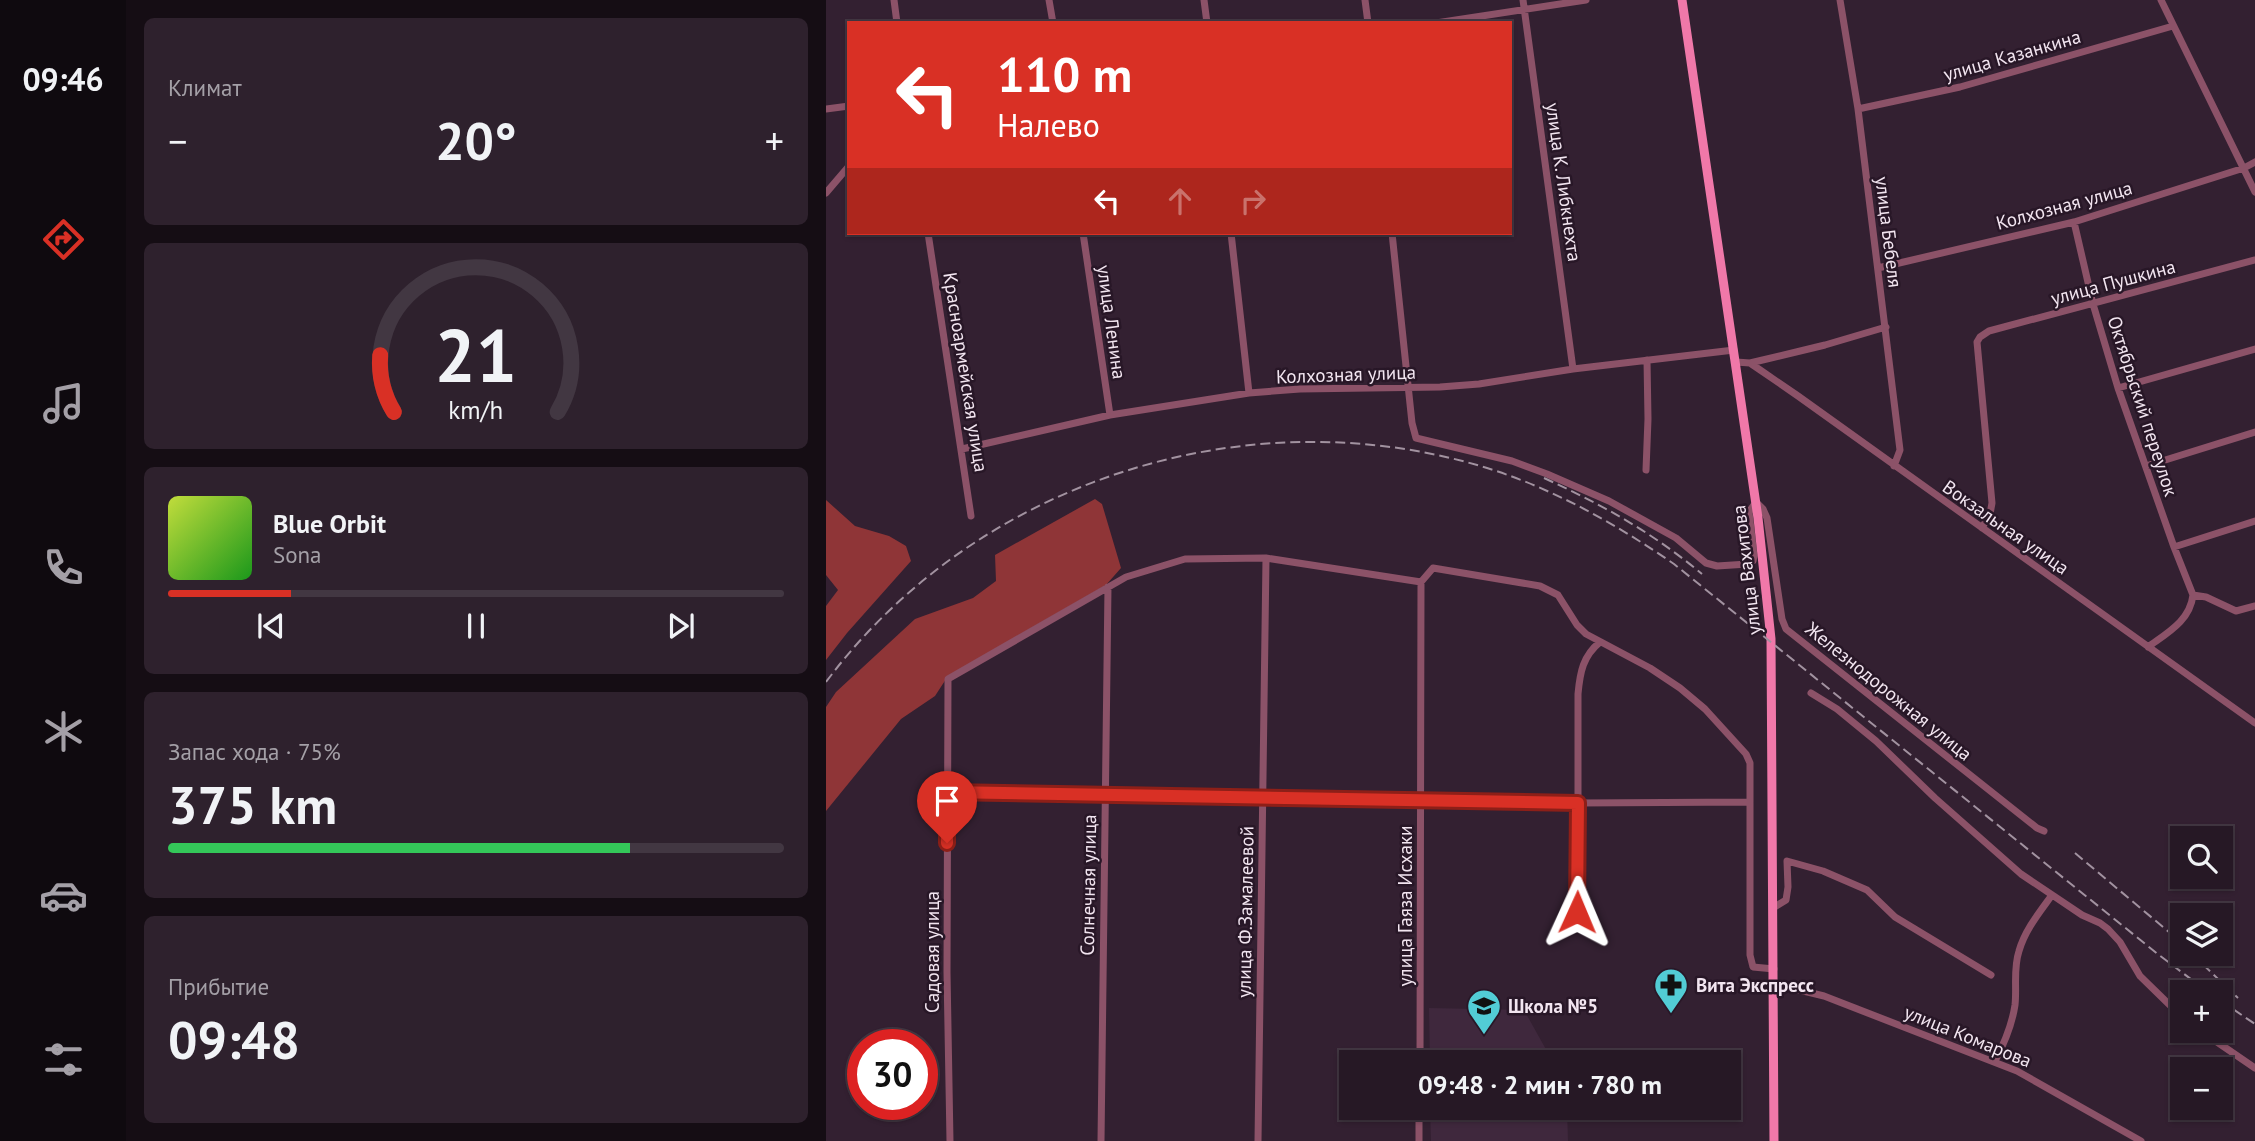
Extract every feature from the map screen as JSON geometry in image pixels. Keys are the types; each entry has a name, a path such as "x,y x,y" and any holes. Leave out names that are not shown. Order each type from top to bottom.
{"main road":[{"name":"улица Вахитова","path":"1682,0 1756,502 1772,650 1774,1141"}],"street":[{"path":"894,0 897,21"},
{"path":"1049,0 1053,21"},
{"path":"1204,0 1207,21"},
{"path":"1366,0 1368,21"},
{"name":"улица К. Либкнехта","path":"1523,0 1573,369"},
{"path":"1450,21 1586,0"},
{"name":"улица Бебеля","path":"1840,0 1858,109 1886,327 1900,450 1894,466"},
{"path":"2161,0 2255,192"},
{"name":"улица Казанкина","path":"1858,109 1961,87 2174,26"},
{"path":"826,109 847,106"},
{"name":"Колхозная улица","path":"1878,268 2074,222 2244,168 2255,162"},
{"path":"826,192 847,168"},
{"name":"Октябрьский переулок","path":"2074,222 2093,304 2118,388 2193,595"},
{"name":"Красноармейская улица","path":"928,235 971,516"},
{"name":"улица Ленина","path":"1083,235 1110,415"},
{"path":"1231,235 1249,393"},
{"path":"1392,235 1412,422 1416,438 1512,461 1609,501 1676,538 1706,563 1717,566 1753,561 1749,512 1756,502"},
{"name":"улица Пушкина","path":"1982,528 1990,514 1992,503 1977,342 1980,337 1989,331 2255,260"},
{"path":"1736,362 1749,363 1886,327"},
{"path":"2118,388 2255,349"},
{"name":"Колхозная улица","path":"962,449 1110,415 1249,393 1479,384 1573,369 1734,350"},
{"path":"1646,470 1647,360"},
{"name":"Вокзальная улица","path":"1749,363 2255,723"},
{"path":"2146,466 2255,432"},
{"name":"Железнодорожная улица","path":"1756,502 1767,518 1782,619 1786,629 2044,831"},
{"path":"2174,547 2255,521"},
{"path":"1108,587 1126,576 1185,559 1266,558 1421,582 1433,568 1540,586 1558,595 1586,634 1650,668 1680,688 1705,709 1746,754 1749,763 1750,802 1750,955 1753,967 1774,969"},
{"name":"улица Ф.Замалеевой","path":"1258,1141 1266,558"},
{"name":"улица Гаяза Исхаки","path":"1420,1050 1421,582"},
{"name":"Садовая улица","path":"950,1141 947,972 948,678 1108,587"},
{"name":"Солнечная улица","path":"1101,1141 1108,587"},
{"path":"2148,647 2176,626 2188,612 2193,595 2206,597 2236,611 2255,606"},
{"path":"1577,912 1579,676 1589,651 1600,642"},
{"path":"1811,693 1829,703 1876,741 1935,798 2021,874 2108,929 2120,942 2140,976 2170,1005"},
{"path":"947,792 1421,798 1578,803 1750,802"},
{"path":"1773,908 1786,900 1787,861 1801,864 1867,890 1895,917 1991,975"},
{"path":"1994,1061 2006,1041 2015,1005 2014,982 2024,934 2052,895"},
{"name":"улица Комарова","path":"1774,984 1824,996 1994,1061 2017,1071 2141,1141"},
{"path":"2218,1043 2255,1068"},
{"path":"1419,1120 1419,1141"}],"shaded area":[{"path":"1095,499 1102,504 1121,568 1106,585 948,676 935,696 901,719 826,811 826,707 836,692 915,619 973,598 996,581 995,555"},
{"path":"826,500 855,526 889,536 906,546 911,561 826,660 826,606 838,590 826,575"},
{"name":"Школа №5","path":"1429,1008 1524,1010 1546,1050 1430,1050"},
{"path":"1430,1120 1567,1120 1568,1141 1431,1141"}],"railway":[{"path":"826,682 888,612 959,553 1038,506 1123,472 1212,450 1304,442 1396,448 1487,468 1536,486 1584,509 1674,564 2192,980"},
{"path":"1544,478 1627,521 1665,545 1702,574"},
{"path":"2075,853 2170,933"},
{"path":"2205,966 2238,998"},
{"path":"2233,1009 2255,1024"}],"place":[{"name":"Вита Экспресс","path":"1671,1015"},
{"name":"Школа №5","path":"1484,1036"}],"route":[{"path":"947,843 947,792 1421,798 1578,803 1577,912"}]}
